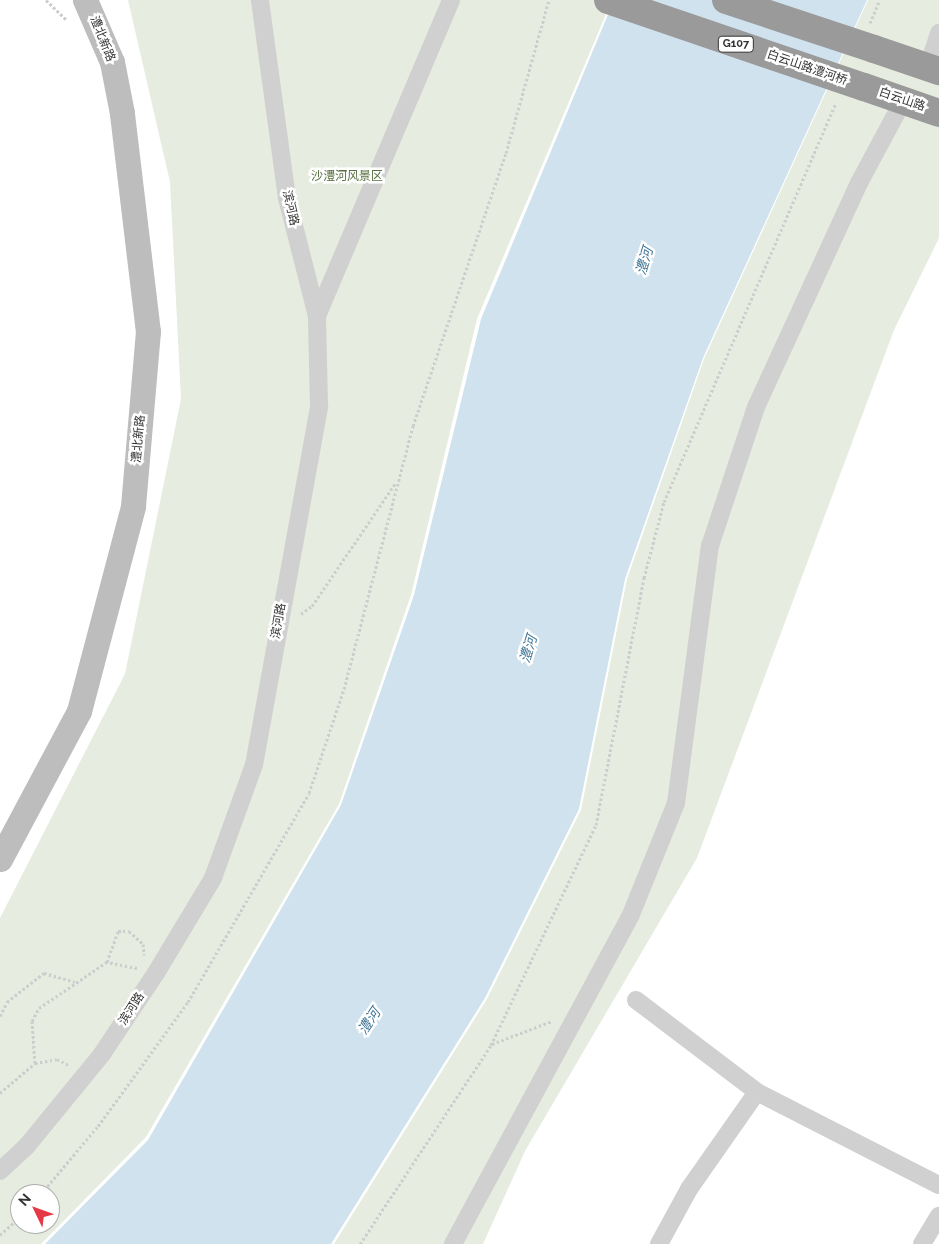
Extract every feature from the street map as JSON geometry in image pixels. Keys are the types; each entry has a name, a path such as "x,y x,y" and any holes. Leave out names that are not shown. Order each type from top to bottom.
{"highway":[{"name":"白云山路澧河桥","path":"608,0 864,87"},
{"path":"726,0 871,38 933,69"},
{"name":"白云山路","path":"864,87 939,113"}],"street":[{"name":"澧北新路","path":"0,859 79,711 134,506 148,332 122,113 112,62 85,0"},
{"name":"滨河路","path":"0,1171 26,1147 86,1074 151,970 213,878 254,765 319,406 317,316 287,198 260,0"},
{"path":"317,316 451,0"},
{"path":"933,69 939,33"},
{"path":"453,1244 630,917 676,804 710,546 756,407 859,183 903,101"},
{"path":"636,1000 756,1092 939,1185"},
{"path":"659,1244 689,1189 756,1092"},
{"path":"922,1244 939,1216"}],"path":[{"path":"49,1184 98,1126 188,1002 309,793 344,689 396,482 506,153 549,0"},
{"path":"871,38 880,0"},
{"path":"360,1244 491,1045 596,825 644,578 664,502 838,97"},
{"path":"277,633 312,606 396,482"},
{"path":"35,1063 32,1021 39,1008 107,962 118,931 129,931 143,944 151,970 107,962"},
{"path":"0,1016 7,1002 44,973 75,982"},
{"path":"491,1045 580,1010"},
{"path":"0,1093 35,1063 57,1059 86,1074"},
{"path":"0,1235 10,1226"}],"green space":[{"name":"沙澧河风景区","path":"128,0 612,0 477,319 411,595 339,804 146,1137 60,1225 60,1184 10,1184 10,1234 51,1234 41,1244 0,1244 0,918 125,674 181,399 170,182"},
{"path":"868,0 939,0 939,238 894,330 697,858 525,1151 483,1244 334,1244 487,999 581,810 627,579 704,359"}],"water":[{"name":"澧河","path":"614,0 867,0 703,358 625,579 579,809 485,998 331,1244 45,1244 55,1234 60,1234 60,1229 148,1140 341,805 414,595 481,319"}]}
